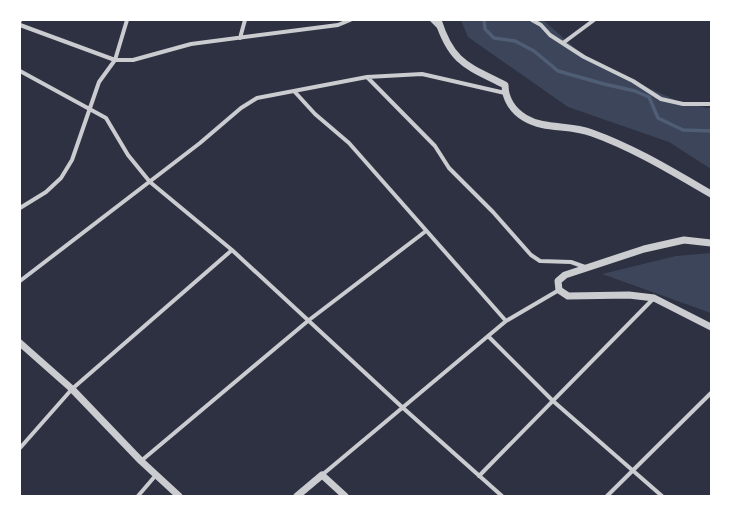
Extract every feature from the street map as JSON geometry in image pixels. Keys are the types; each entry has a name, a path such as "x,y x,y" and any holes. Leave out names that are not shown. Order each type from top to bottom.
{"street":[{"path":"20,208 46,192 61,178 72,160 98,82 115,60 127,20"},
{"path":"240,38 245,20"},
{"path":"20,25 115,60 133,60 191,44 338,25 350,20"},
{"path":"432,20 441,30"},
{"path":"438,20 448,46 459,60 471,69 506,85 505,93 515,110 524,117 543,126 574,128 592,133 649,158 711,194"},
{"path":"532,20 541,25 550,35 584,57 633,80 662,99 683,104 711,104"},
{"path":"563,43 594,20"},
{"path":"20,71 106,118 128,155 150,182 232,250 402,407 502,496"},
{"path":"20,281 200,143 241,108 257,98 367,77 422,74 505,93"},
{"path":"367,77 435,146 449,168 493,212 531,255 540,261 571,262 587,268"},
{"path":"294,91 315,114 349,143 506,321"},
{"path":"140,461 309,320 426,231"},
{"path":"711,243 684,240 644,249 565,275 558,281 559,290 568,296 629,295 654,298 711,327"},
{"path":"20,448 72,389 232,250"},
{"path":"297,496 506,321 559,290"},
{"path":"479,476 654,298"},
{"path":"488,336 553,401 662,496"},
{"path":"20,343 72,389 140,461 179,496"},
{"path":"607,496 711,393"},
{"path":"138,496 156,475"},
{"path":"322,475 345,496"}],"shaded area":[{"path":"461,20 543,20 592,63 680,102 711,108 711,169 669,142 568,107 468,37"},
{"path":"711,253 711,313 602,274 676,256"}],"waterway":[{"path":"484,20 485,29 494,38 515,41 534,51 558,71 635,91 649,97 658,118 683,130 711,131"}]}
